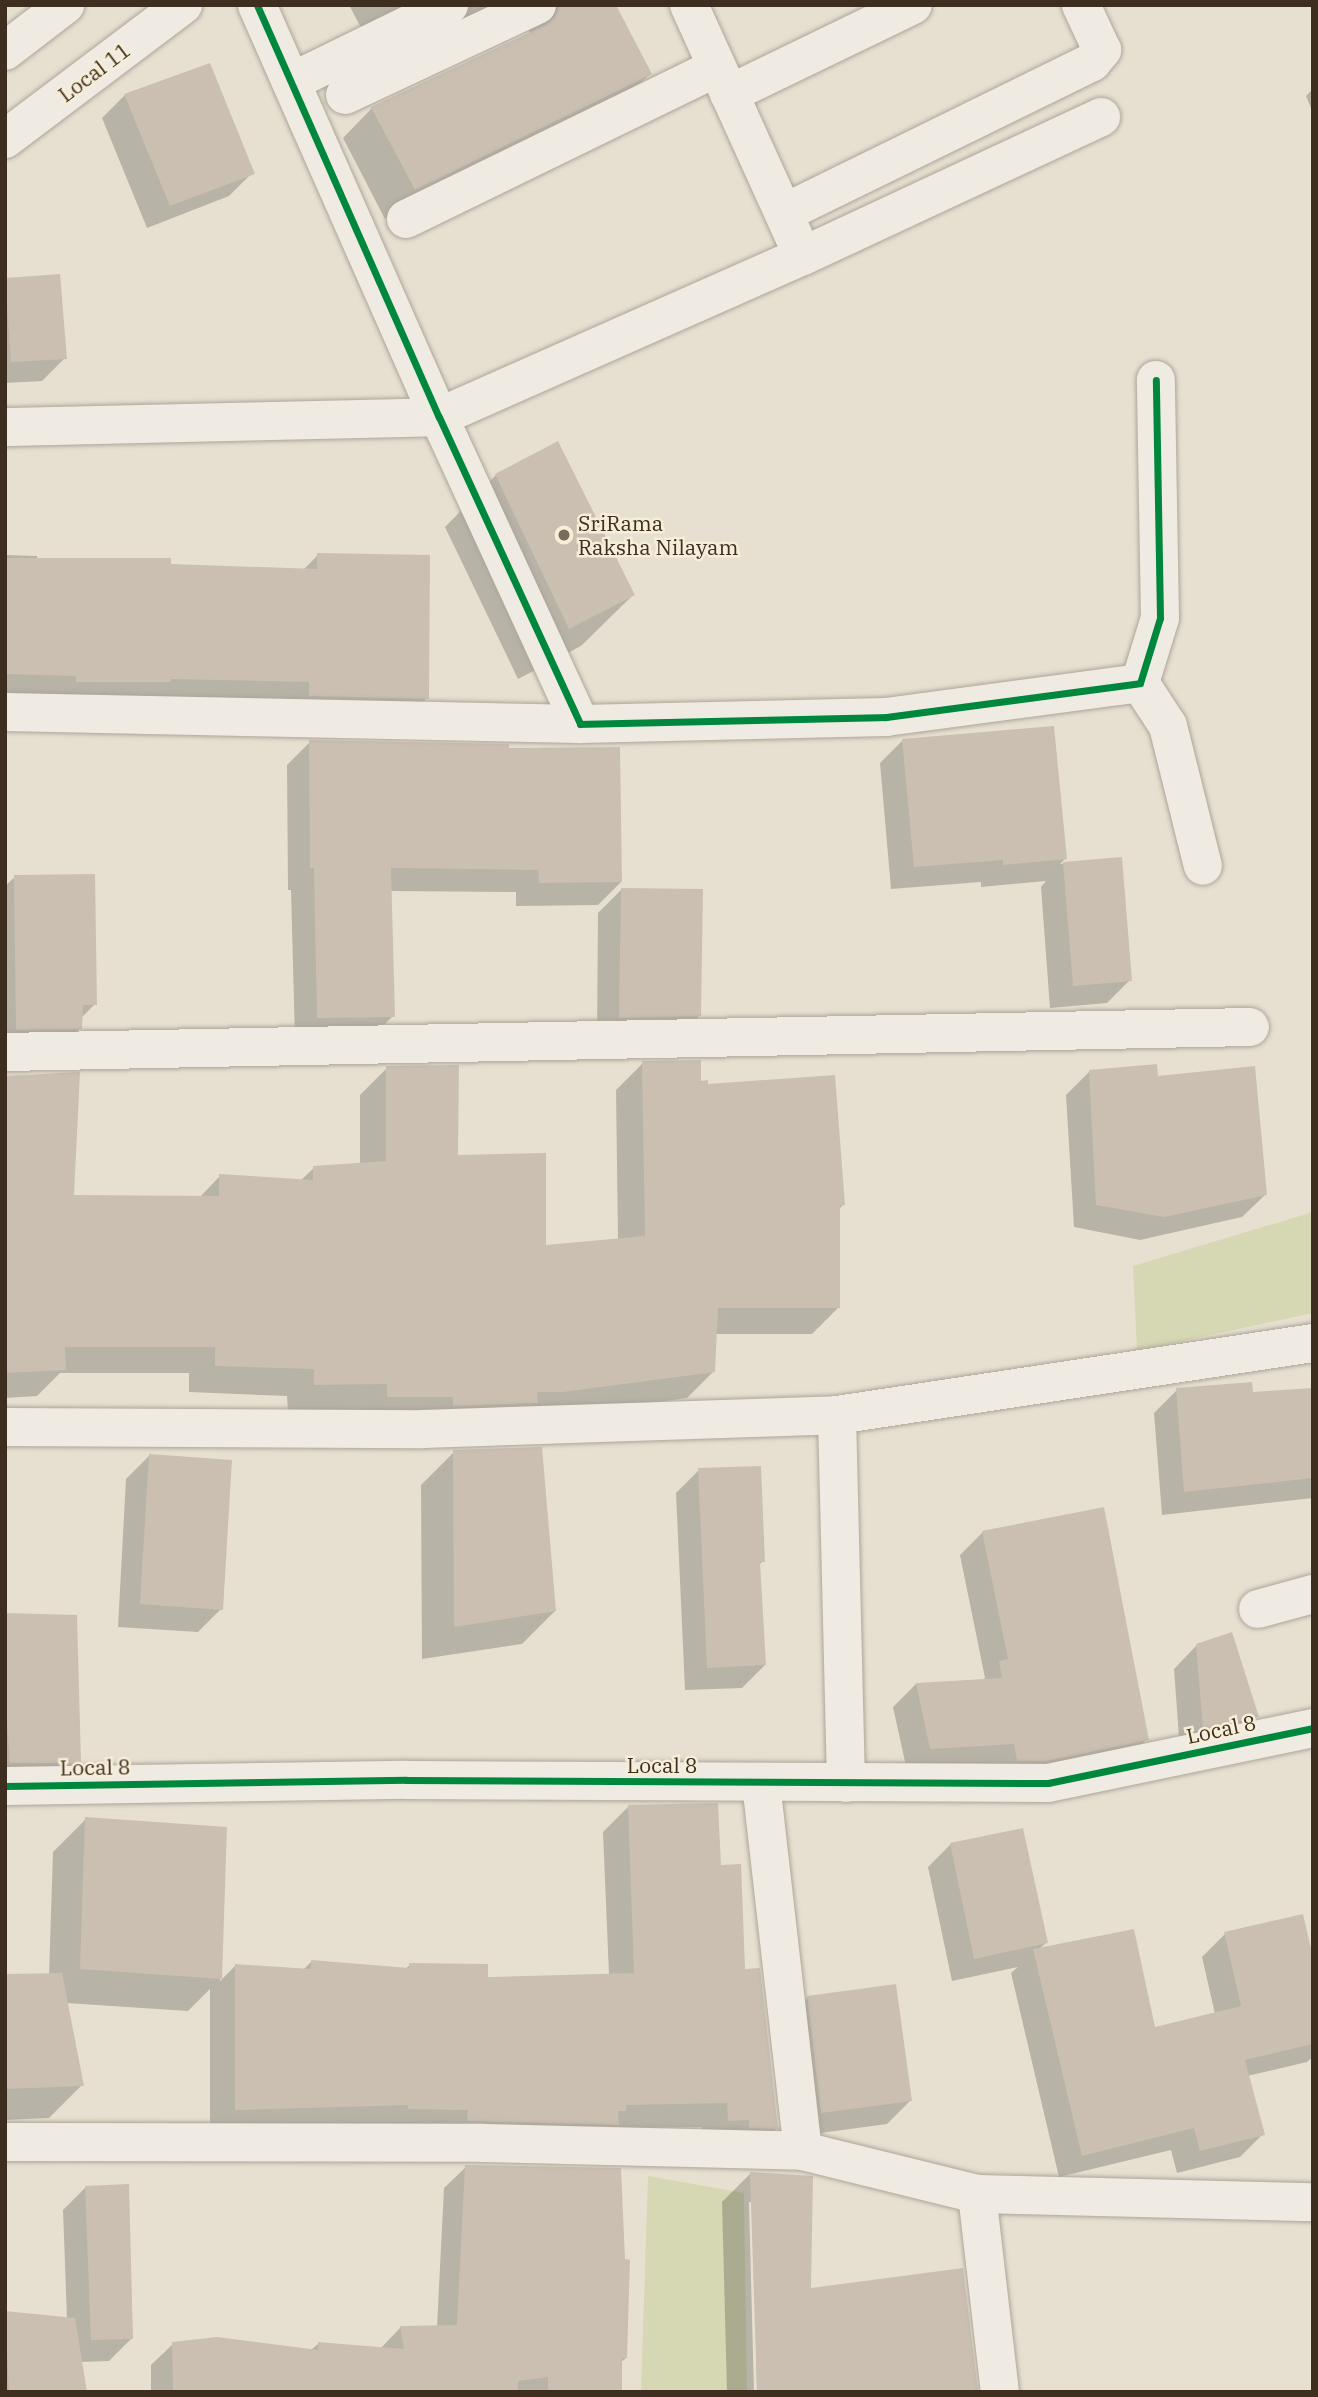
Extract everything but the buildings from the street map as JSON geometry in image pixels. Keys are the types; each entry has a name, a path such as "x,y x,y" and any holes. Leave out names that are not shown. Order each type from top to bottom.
{"street":[{"path":"5,51 65,5"},
{"name":"Local 11","path":"5,139 183,5"},
{"path":"257,5 439,417 580,724"},
{"path":"291,82 449,5"},
{"path":"345,95 537,5"},
{"path":"689,5 803,256"},
{"path":"406,219 723,80 913,5"},
{"path":"784,213 1092,62 1102,50 1081,5"},
{"path":"5,427 439,417 803,256 1101,117"},
{"path":"1140,683 1160,618 1156,380"},
{"path":"5,712 580,724 886,717 1140,683"},
{"path":"1140,683 1168,726 1202,866"},
{"path":"5,1052 1250,1027"},
{"path":"5,1427 423,1429 837,1415 1313,1343"},
{"path":"837,1415 846,1783"},
{"path":"1258,1609 1313,1594"},
{"name":"Local 8","path":"5,1786 406,1780 1048,1783 1313,1728"},
{"path":"761,1783 803,2151"},
{"path":"5,2142 483,2143 803,2151 977,2194 1313,2202"},
{"path":"977,2194 1000,2392"}],"green space":[{"path":"1313,1212 1313,1313 1137,1351 1133,1266"},
{"path":"648,2176 744,2193 747,2392 641,2392"}],"cycle path":[{"path":"257,5 439,417 580,724 886,717 1140,683 1160,618 1156,380"},
{"path":"5,1786 406,1780 1048,1783 1313,1728"}],"place":[{"name":"SriRama Raksha Nilayam","path":"564,535"}]}
